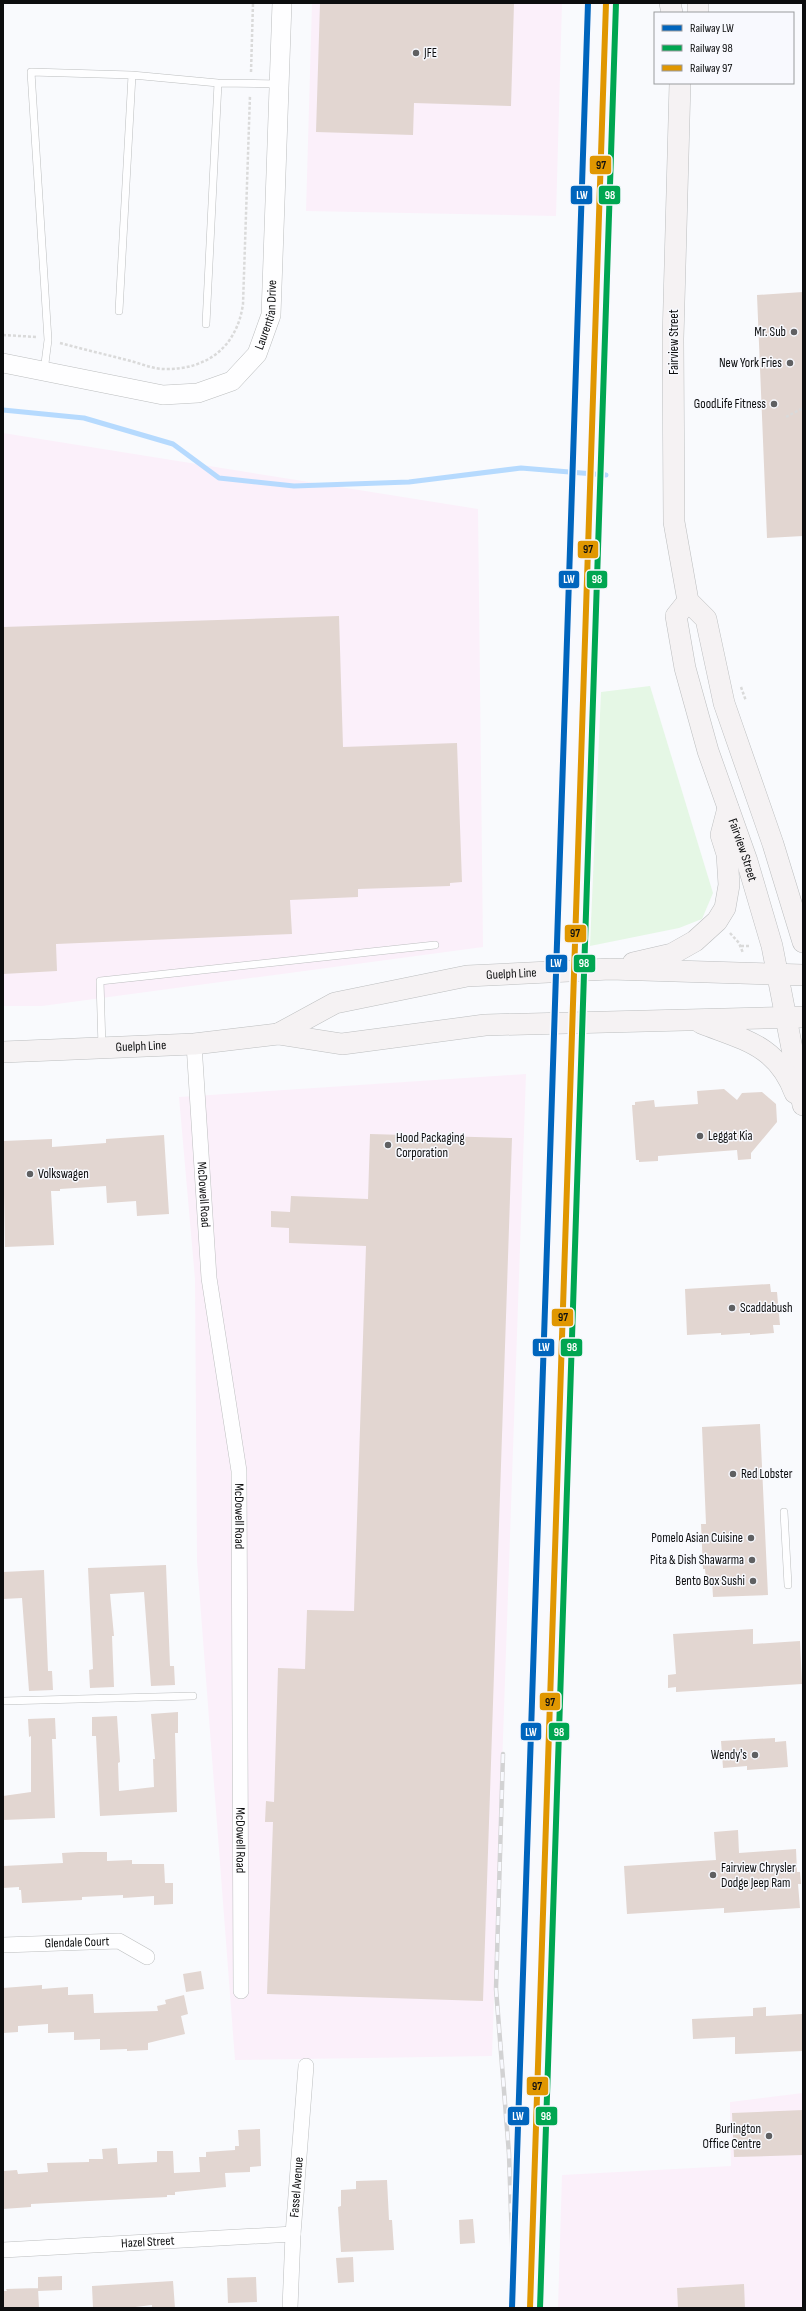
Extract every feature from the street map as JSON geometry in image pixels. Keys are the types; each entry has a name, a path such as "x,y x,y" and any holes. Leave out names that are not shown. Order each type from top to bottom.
{"main road":[{"name":"Fairview Street","path":"680,84 673,339 674,522 688,601 676,616 677,631 708,751 747,861 778,974 795,1017 803,1105"},
{"path":"688,601 706,619 724,703 785,883 803,942"},
{"path":"610,969 672,954 695,941 716,921 727,903 729,885 727,854 721,835 728,808"},
{"path":"785,883 803,907"},
{"name":"Guelph Line","path":"278,1034 335,1003 467,976 610,969 803,975"},
{"name":"Guelph Line","path":"3,1052 194,1044 278,1034 342,1044 485,1025 795,1017"},
{"path":"693,1020 761,1047 780,1065 792,1085 803,1111"}],"street":[{"name":"Laurentian Drive","path":"3,363 163,395 198,393 232,382 257,354 271,315 282,3"},
{"name":"McDowell Road","path":"194,1044 209,1278 239,1471 241,1991"},
{"name":"Glendale Court","path":"3,1945 119,1941 147,1956"},
{"name":"Fassel Avenue","path":"290,2308 293,2234 306,2066"},
{"name":"Hazel Street","path":"3,2250 293,2234"}],"lane":[{"path":"44,371 48,340 31,72 132,75 218,82 279,84"},
{"path":"119,311 132,75"},
{"path":"206,324 218,82"},
{"path":"102,1047 100,981 435,945"},
{"path":"784,1512 788,1585"},
{"path":"3,1701 193,1696"}],"path":[{"path":"3,335 48,340 162,369 186,368 208,360 226,346 241,320 243,304 253,3"},
{"path":"786,417 803,408"},
{"path":"728,931 741,946 743,953"},
{"path":"741,946 750,946"}],"shaded area":[{"name":"JFE","path":"312,3 562,3 556,216 306,211"},
{"path":"3,433 478,509 483,947 42,1006 3,1006"},
{"path":"526,1074 492,2056 235,2060 197,1561 195,1279 179,1097"},
{"path":"803,2093 803,2308 558,2308 562,2175 731,2166 730,2102"}],"green space":[{"path":"650,686 713,893 702,919 679,928 590,946 601,692"}],"building":[{"name":"JFE","path":"320,3 514,3 511,106 414,103 413,135 316,132"},
{"path":"803,292 803,536 767,538 757,295"},
{"path":"339,616 343,747 457,743 462,882 450,883 450,886 358,889 358,897 290,900 292,934 56,944 57,971 3,974 3,627"},
{"name":"Leggat Kia","path":"724,1089 737,1100 742,1093 762,1092 776,1104 777,1122 751,1153 751,1159 738,1160 737,1150 658,1156 658,1161 639,1162 639,1160 636,1160 632,1105 635,1105 635,1102 654,1100 655,1107 698,1104 697,1091"},
{"path":"370,1134 512,1138 483,2001 267,1994 273,1822 265,1822 266,1801 274,1802 278,1668 305,1669 307,1610 354,1611 366,1246 289,1243 289,1228 271,1227 271,1211 290,1212 291,1196 368,1199"},
{"path":"164,1135 169,1214 137,1216 136,1201 107,1203 106,1186 60,1189 60,1191 51,1191 54,1245 5,1247 3,1141 52,1139 52,1147 106,1143 106,1139"},
{"name":"Scaddabush","path":"770,1284 771,1292 777,1292 780,1325 773,1325 774,1333 750,1335 750,1333 721,1335 721,1333 687,1335 685,1289"},
{"path":"760,1424 768,1595 713,1597 712,1580 706,1580 705,1569 703,1569 701,1524 706,1524 702,1427"},
{"path":"166,1565 170,1666 174,1666 175,1685 151,1686 144,1592 110,1594 114,1636 112,1636 114,1687 90,1688 89,1670 93,1669 88,1568"},
{"path":"44,1570 48,1671 52,1671 53,1690 29,1691 22,1598 3,1599 3,1572"},
{"path":"753,1629 753,1644 800,1641 802,1684 676,1692 676,1687 668,1688 668,1675 676,1674 673,1634"},
{"path":"178,1712 178,1733 175,1733 177,1812 100,1816 96,1736 92,1736 92,1717 117,1716 120,1762 118,1763 119,1791 154,1787 153,1759 155,1759 151,1714"},
{"path":"55,1718 56,1739 52,1739 55,1818 3,1820 3,1796 31,1792 31,1736 29,1737 28,1719"},
{"name":"Wendy's","path":"775,1738 775,1742 786,1741 788,1767 747,1770 747,1766 723,1768 721,1741"},
{"name":"Fairview Chrysler Dodge Jeep Ram","path":"738,1830 739,1853 796,1849 797,1872 800,1872 801,1884 798,1884 800,1908 724,1913 724,1908 627,1914 624,1866 716,1860 714,1832"},
{"path":"107,1852 107,1861 132,1860 132,1864 164,1864 165,1883 173,1883 173,1904 154,1905 154,1896 123,1898 123,1895 82,1897 82,1900 22,1903 21,1890 19,1890 19,1887 3,1888 3,1866 63,1863 62,1853"},
{"path":"201,1971 204,1989 186,1992 183,1974"},
{"path":"42,1985 42,1989 68,1987 68,1995 93,1994 94,2013 158,2011 157,2006 166,2004 165,2000 184,1995 188,2014 181,2016 185,2034 148,2043 148,2050 127,2051 127,2049 100,2050 100,2039 74,2040 74,2032 48,2033 48,2024 18,2026 18,2032 3,2033 3,1988"},
{"path":"766,2007 766,2016 802,2014 803,2051 735,2054 735,2037 693,2039 692,2019 753,2016 753,2008"},
{"name":"Burlington Office Centre","path":"803,2110 803,2155 734,2157 732,2113"},
{"path":"260,2129 261,2166 250,2167 250,2172 225,2173 226,2187 175,2192 175,2195 167,2195 167,2197 31,2204 31,2207 3,2209 3,2171 17,2170 18,2174 48,2172 47,2163 89,2162 89,2159 103,2159 102,2149 117,2148 118,2164 157,2162 157,2151 173,2151 174,2173 200,2172 199,2157 206,2157 206,2152 235,2150 235,2146 239,2146 238,2130"},
{"path":"387,2180 389,2220 392,2220 394,2250 341,2252 338,2207 341,2206 341,2190 356,2189 356,2181"},
{"path":"473,2219 475,2243 460,2244 459,2220"},
{"path":"353,2257 354,2282 338,2283 336,2258"},
{"path":"62,2276 62,2290 38,2291 38,2277"},
{"path":"256,2277 257,2302 228,2303 227,2278"},
{"path":"173,2281 175,2308 152,2308 152,2305 127,2308 93,2308 92,2286"},
{"path":"744,2284 745,2308 678,2308 677,2288"},
{"path":"38,2288 39,2308 4,2308 3,2291 7,2291 6,2289"}],"waterway":[{"path":"3,410 84,418 173,444 219,478 294,486 409,482 521,468 606,475"}],"railway":[{"path":"503,1754 496,1989 509,2154 513,2271"}],"rail line":[{"name":"LW","path":"512,2308 588,3"},
{"name":"97","path":"530,2308 606,3"},
{"name":"98","path":"540,2308 616,3"}],"place":[{"name":"JFE","path":"416,53"},
{"name":"Mr. Sub","path":"794,332"},
{"name":"New York Fries","path":"790,363"},
{"name":"GoodLife Fitness","path":"774,404"},
{"name":"Leggat Kia","path":"700,1136"},
{"name":"Hood Packaging Corporation","path":"388,1145"},
{"name":"Volkswagen","path":"30,1174"},
{"name":"Scaddabush","path":"732,1308"},
{"name":"Red Lobster","path":"733,1474"},
{"name":"Pomelo Asian Cuisine","path":"751,1538"},
{"name":"Pita & Dish Shawarma","path":"752,1560"},
{"name":"Bento Box Sushi","path":"753,1581"},
{"name":"Wendy's","path":"755,1755"},
{"name":"Fairview Chrysler Dodge Jeep Ram","path":"713,1875"},
{"name":"Burlington Office Centre","path":"769,2136"}]}
